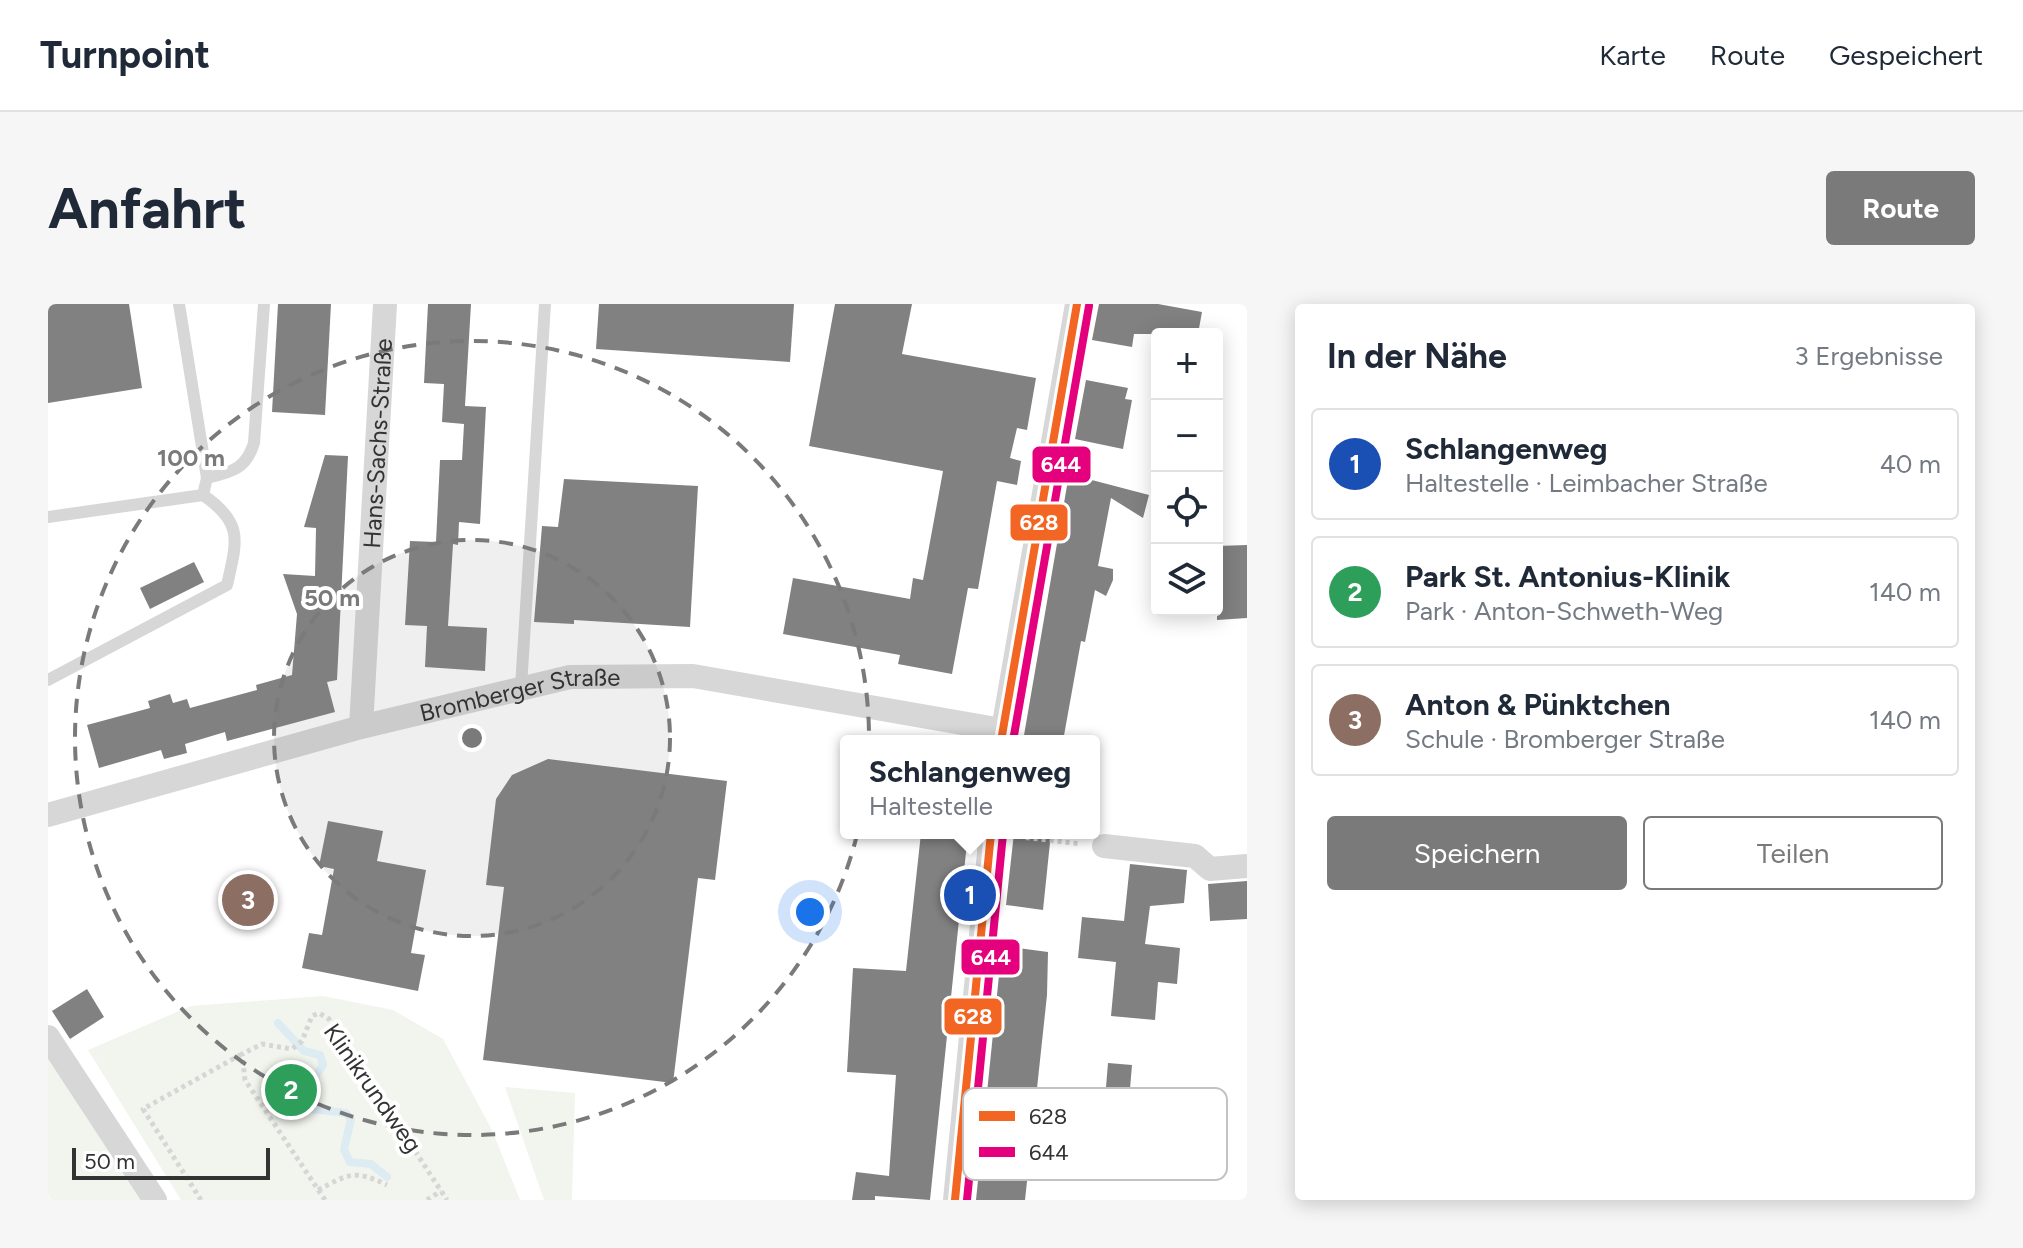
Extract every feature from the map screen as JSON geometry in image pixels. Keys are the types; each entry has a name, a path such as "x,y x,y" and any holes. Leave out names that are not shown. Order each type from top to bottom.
{"street":[{"name":"Hans-Sachs-Straße","path":"361,727 385,304"},
{"path":"1002,735 1077,304"},
{"name":"Bromberger Straße","path":"48,815 361,727 570,677 693,676 1002,735"},
{"path":"966,1088 990,839"},
{"path":"1104,846 1195,856 1210,869 1247,866"},
{"path":"48,1037 155,1200"},
{"path":"955,1200 963,1118"}],"lane":[{"path":"179,304 207,478 203,495"},
{"path":"207,478 236,471 249,459 254,443 261,380 264,304"},
{"path":"521,687 545,304"},
{"path":"48,517 203,495 226,511 236,543 227,585 48,680"}],"path":[{"path":"1040,839 1104,846"},
{"name":"Klinikrundweg","path":"201,1200 143,1109 262,1044 292,1049 302,1041 312,1016 319,1013 329,1019 447,1200"},
{"path":"242,1054 245,1080 325,1200"},
{"path":"318,1190 346,1175 359,1173 387,1185"},
{"path":"427,1200 441,1191"}],"shaded area":[{"path":"323,996 393,1010 443,1039 492,1130 520,1200 181,1200 88,1050 191,1006"},
{"path":"48,1048 145,1200 48,1200"},
{"path":"505,1087 575,1093 572,1200 544,1200"}],"building":[{"path":"48,304 129,304 142,388 48,403"},
{"path":"278,304 331,304 325,415 272,412"},
{"path":"428,304 471,304 465,406 486,407 480,524 459,522 458,545 453,544 448,626 487,628 485,671 425,667 427,626 405,625 410,541 436,542 440,460 462,460 464,424 442,422 444,384 424,383"},
{"path":"599,304 794,304 790,362 596,349"},
{"path":"835,304 912,304 902,354 1036,378 1027,430 1017,428 1010,458 1021,461 1017,485 997,481 978,589 968,588 952,674 898,664 900,655 783,634 793,578 910,599 913,578 923,580 943,471 809,446"},
{"path":"1099,304 1158,304 1202,312 1199,328 1151,328 1151,334 1134,334 1132,347 1092,340"},
{"path":"1086,380 1128,388 1125,399 1132,400 1123,449 1075,439"},
{"path":"325,455 348,456 337,680 327,682 335,712 227,741 225,732 185,744 187,753 164,759 161,750 99,768 87,725 150,708 148,701 170,694 173,703 187,699 190,708 257,690 256,685 292,675 297,614 283,574 315,576 316,528 304,527"},
{"path":"1069,474 1149,495 1143,518 1111,498 1098,566 1113,569 1113,580 1106,596 1095,590 1085,642 1081,641 1064,735 1024,735"},
{"path":"564,479 698,486 690,627 574,620 574,624 534,622 542,526 558,527"},
{"path":"1247,545 1247,618 1217,620 1217,616 1223,616 1223,546"},
{"path":"194,562 204,582 150,609 140,588"},
{"path":"548,759 727,781 715,880 698,878 673,1083 483,1060 504,887 486,885 496,799 512,775"},
{"path":"328,821 383,831 377,861 426,870 411,953 425,955 418,991 302,968 309,933 322,935 334,869 319,866"},
{"path":"920,839 967,839 930,1200 875,1196 875,1200 852,1200 856,1172 889,1176 896,1075 847,1072 853,968 906,971"},
{"path":"1013,839 1050,839 1043,910 1006,905"},
{"path":"1130,864 1187,870 1184,903 1150,906 1145,944 1180,948 1177,984 1158,982 1155,1020 1111,1016 1116,962 1078,958 1082,917 1124,921"},
{"path":"1247,881 1247,919 1210,921 1208,884"},
{"path":"1002,946 1048,952 1047,995 1037,1088 987,1088"},
{"path":"87,989 104,1017 70,1039 52,1011"},
{"path":"1108,1063 1132,1065 1130,1088 1106,1087"},
{"path":"978,1180 1027,1180 1025,1200 976,1200"}],"waterway":[{"path":"278,1023 304,1051 320,1055 323,1065 313,1081 311,1109 346,1113 351,1119 344,1150 350,1162 371,1164 387,1177"}],"transit line":[{"name":"628","path":"1002,735 1077,304"},
{"name":"644","path":"1014,735 1089,306"},
{"name":"628","path":"966,1088 990,839"},
{"name":"644","path":"978,1088 1003,839"},
{"name":"628","path":"955,1200 963,1118"},
{"name":"644","path":"967,1200 969,1180"}],"place":[{"name":"Schlangenweg","path":"970,895"},
{"name":"Anton & Pünktchen","path":"248,900"},
{"name":"Park St. Antonius-Klinik","path":"291,1090"}]}
